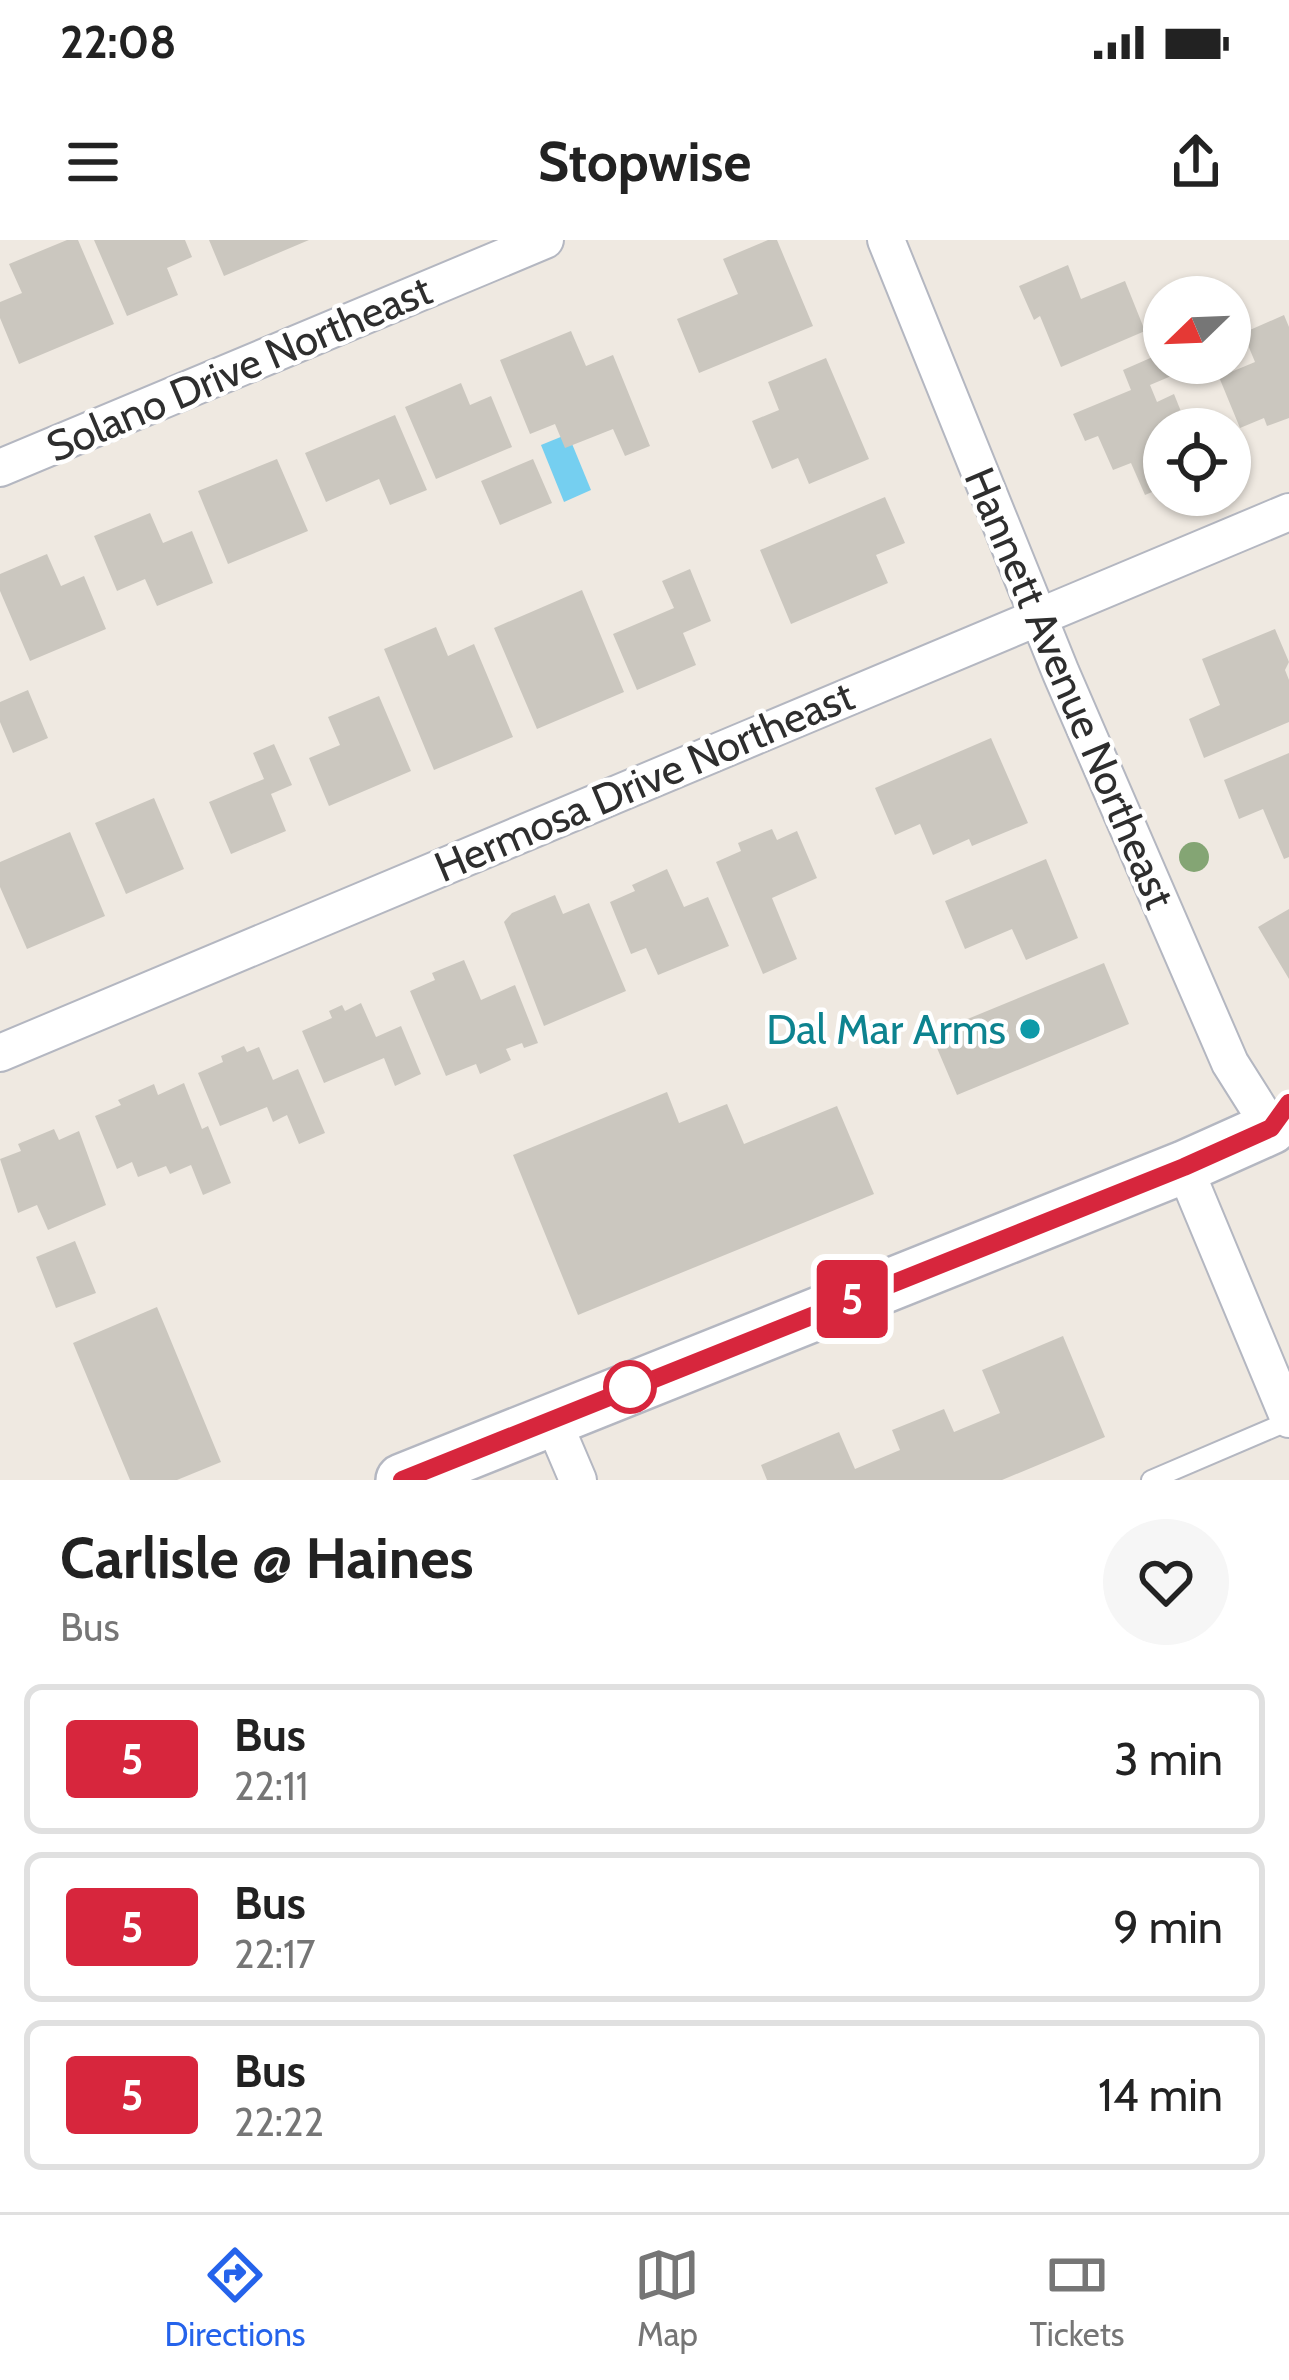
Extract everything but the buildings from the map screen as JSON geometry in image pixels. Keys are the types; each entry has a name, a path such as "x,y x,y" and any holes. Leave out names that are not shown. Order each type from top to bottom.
{"main road":[{"path":"402,1480 1184,1167 1283,1120"}],"street":[{"name":"Solano Drive Northeast","path":"0,468 545,240"},
{"name":"Hannett Avenue Northeast","path":"886,240 1036,616 1230,1063 1283,1120"},
{"name":"Hermosa Drive Northeast","path":"0,1053 1289,512"},
{"path":"1184,1167 1289,1420"},
{"path":"552,1419 578,1480"}],"lane":[{"path":"1150,1480 1289,1420"}],"water":[{"path":"568,434 591,490 564,502 541,445"}],"bus line":[{"name":"5","path":"402,1480 1184,1167 1271,1128 1289,1103"}],"place":[{"name":"Dal Mar Arms","path":"1030,1029"}]}
